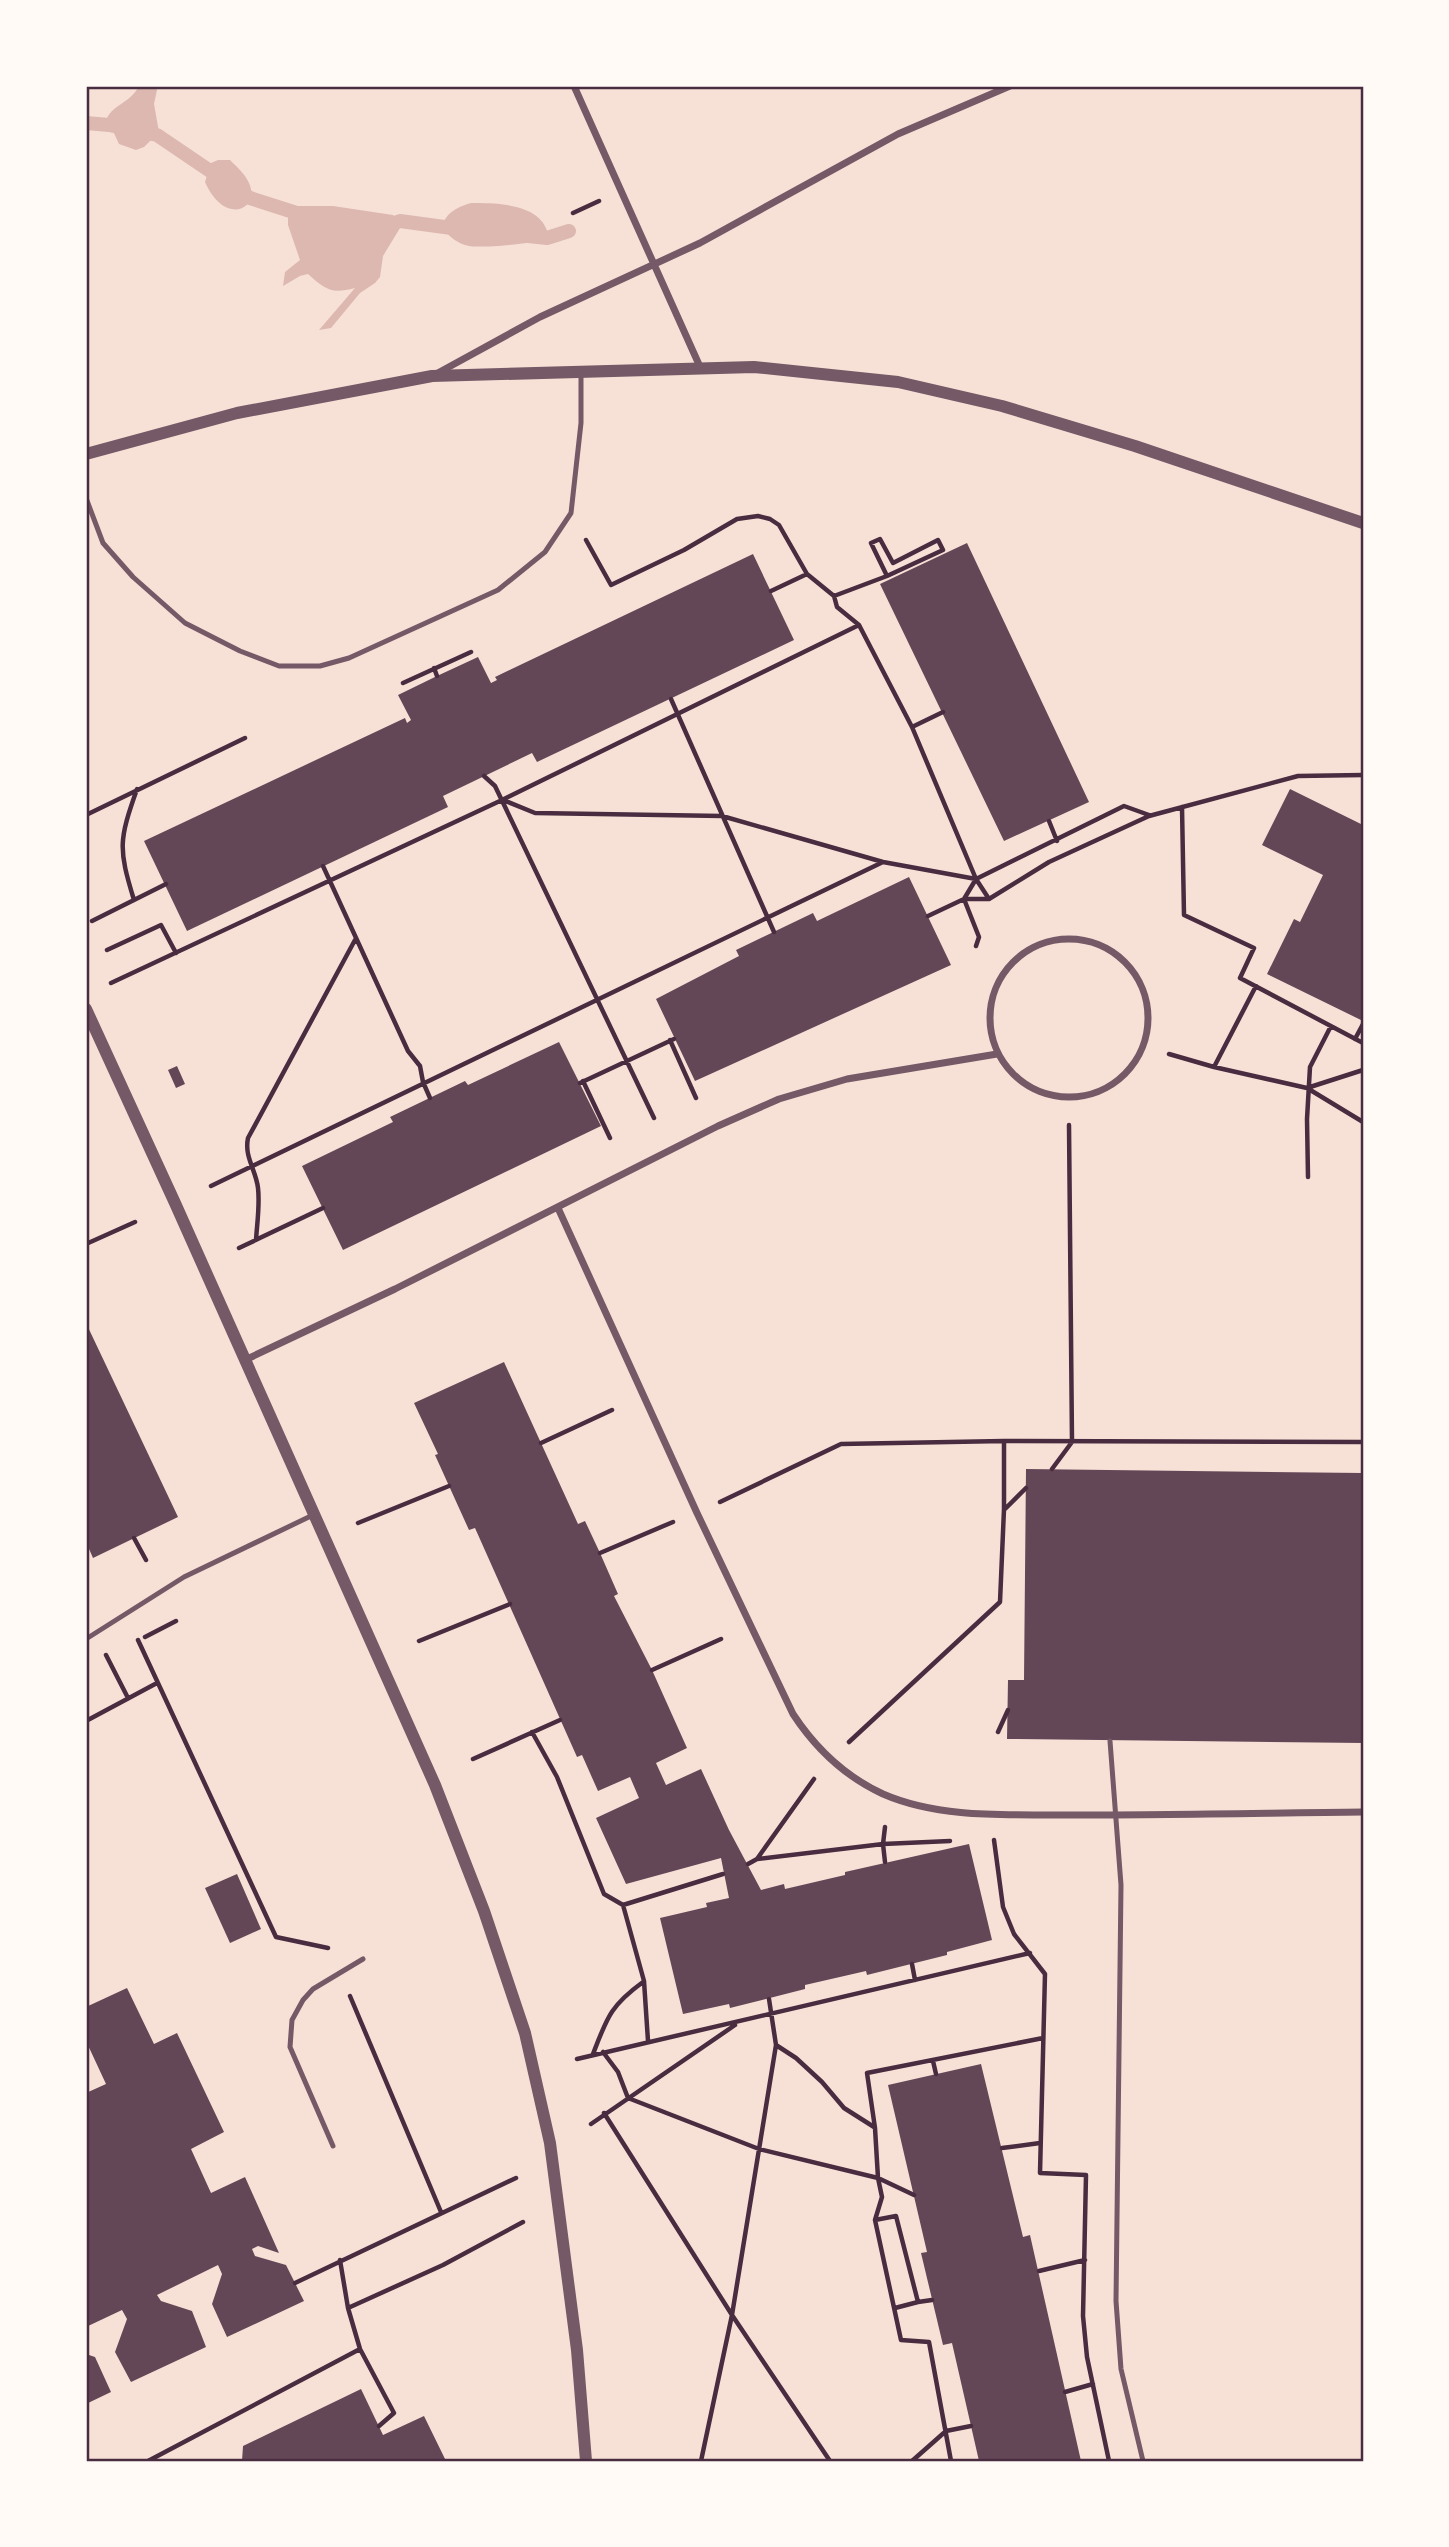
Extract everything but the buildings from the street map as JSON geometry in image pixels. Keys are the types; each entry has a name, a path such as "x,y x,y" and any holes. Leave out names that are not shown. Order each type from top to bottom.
{"street":[{"path":"574,86 701,369"},
{"path":"432,376 540,317 700,243 898,134 1010,86"},
{"path":"86,454 237,413 432,376 754,367 898,382 1002,406 1135,446 1363,523"},
{"path":"1069,938 1105,947 1116,953 1134,971 1145,993 1149,1018 1145,1043 1134,1065 1116,1082 1094,1094 1069,1098 1047,1094 1027,1086 1010,1072 997,1054 990,1033 989,1012 993,991 1003,971 1021,954 1043,942 1069,938"},
{"path":"86,1009 435,1785 484,1911 525,2033 550,2143 577,2350 586,2461"},
{"path":"245,1360 558,1208 718,1126 779,1099 847,1079 997,1054"},
{"path":"558,1208 696,1513 793,1714 809,1738 850,1776 883,1794 913,1804 950,1811 1116,1815 1363,1812"}],"lane":[{"path":"86,498 103,544 133,577 185,623 240,651 279,666 320,666 349,658 498,590 545,552 571,513 581,423 581,373"},
{"path":"86,1639 184,1577 314,1514"},
{"path":"1110,1741 1121,1885 1116,2301 1121,2369 1143,2461"},
{"path":"333,2146 290,2047 290,2033 292,2021 303,2000 313,1989 363,1959"}],"path":[{"path":"573,213 586,207"},
{"path":"571,513 611,585 684,550 737,519 748,516 770,519 779,525 807,575 834,596 837,607 859,625 912,727 976,879 989,899"},
{"path":"834,596 887,576 928,560 943,550 938,540 893,563 880,539 871,544 887,576"},
{"path":"771,591 807,575"},
{"path":"111,983 502,800 859,625"},
{"path":"403,682 471,652"},
{"path":"434,668 437,676"},
{"path":"671,699 774,932"},
{"path":"912,727 943,712"},
{"path":"86,815 245,738"},
{"path":"928,916 964,899 989,899 1049,862 1149,816 1298,776 1363,775"},
{"path":"484,776 495,786 502,800 654,1118"},
{"path":"134,900 125,872 121,841 137,789"},
{"path":"502,800 536,813 722,816 884,862 976,879"},
{"path":"964,899 976,879 1124,806 1149,816"},
{"path":"1182,807 1184,915 1254,948 1240,978 1363,1043"},
{"path":"1049,821 1057,841"},
{"path":"211,1186 884,862"},
{"path":"323,866 408,1051 420,1066 430,1098"},
{"path":"92,921 166,884"},
{"path":"964,899 979,937 976,946"},
{"path":"107,950 161,925 176,953"},
{"path":"256,1240 259,1192 246,1154 248,1138 355,940"},
{"path":"1214,1067 1256,986"},
{"path":"1355,1039 1363,1024"},
{"path":"1308,1177 1307,1088 1310,1067 1331,1027"},
{"path":"610,1138 582,1082 672,1039 696,1098"},
{"path":"1169,1054 1307,1088 1363,1122"},
{"path":"1307,1088 1363,1070"},
{"path":"1052,1469 1072,1442 1069,1125"},
{"path":"239,1248 323,1208"},
{"path":"87,1243 135,1222"},
{"path":"541,1443 612,1410"},
{"path":"757,1859 810,1782 830,1760 1000,1602 1004,1441"},
{"path":"600,1553 696,1513 841,1444 1004,1441 1363,1442"},
{"path":"358,1523 449,1486"},
{"path":"1004,1510 1026,1488"},
{"path":"134,1538 146,1560"},
{"path":"419,1641 510,1604"},
{"path":"652,1671 720,1639"},
{"path":"138,1640 276,1937 330,1948 441,2212"},
{"path":"103,1650 128,1699"},
{"path":"86,1721 157,1683"},
{"path":"998,1732 1008,1710"},
{"path":"473,1759 560,1720"},
{"path":"532,1732 557,1777 604,1894 623,1905 644,1981 648,2041"},
{"path":"885,1827 885,1862"},
{"path":"980,1840 994,1840 1003,1907 1014,1934 1045,1974 1040,2173 1086,2175 1083,2316 1093,2384 1109,2461"},
{"path":"748,1864 757,1859 883,1844 953,1841"},
{"path":"623,1905 723,1874"},
{"path":"577,2059 1030,1953"},
{"path":"912,1964 915,1980"},
{"path":"593,2054 609,2014 622,1997 644,1981"},
{"path":"701,2461 732,2315 776,2045 769,1998"},
{"path":"592,2124 604,2113 738,2023"},
{"path":"951,2461 929,2342 901,2340 875,2220 882,2197 878,2178 876,2128 867,2073 1043,2038"},
{"path":"776,2045 796,2058 822,2082 844,2108 876,2128"},
{"path":"603,2052 618,2072 628,2098 759,2149 878,2178 914,2195"},
{"path":"933,2061 936,2074"},
{"path":"604,2113 732,2315 830,2461"},
{"path":"1002,2148 1040,2143"},
{"path":"295,2283 516,2178"},
{"path":"875,2220 896,2216 918,2302"},
{"path":"348,2308 443,2265 523,2221"},
{"path":"340,2260 348,2308 360,2349 394,2413 379,2426"},
{"path":"1039,2272 1085,2260"},
{"path":"895,2308 932,2300"},
{"path":"148,2461 360,2349"},
{"path":"1065,2392 1093,2384"},
{"path":"912,2461 946,2431 971,2426"}],"shaded area":[{"path":"139,86 155,86 157,90 154,104 159,132 144,147 136,150 119,144 107,118"},
{"path":"230,160 249,183 250,200 245,206 230,209 213,196 205,182 211,163"},
{"path":"471,203 493,203 527,211 537,216 544,224 547,238 496,246 469,246 461,243 442,227 457,208"},
{"path":"296,206 333,206 393,215 400,221 400,228 383,256 380,277 360,293 331,328 319,330 355,288 340,291 329,289 308,274 283,286 285,272 300,260 288,225 288,212"}],"waterway":[{"path":"86,123 157,135 250,198 306,216"},
{"path":"383,227 400,221 459,229"},
{"path":"528,236 547,238 569,231"}]}
